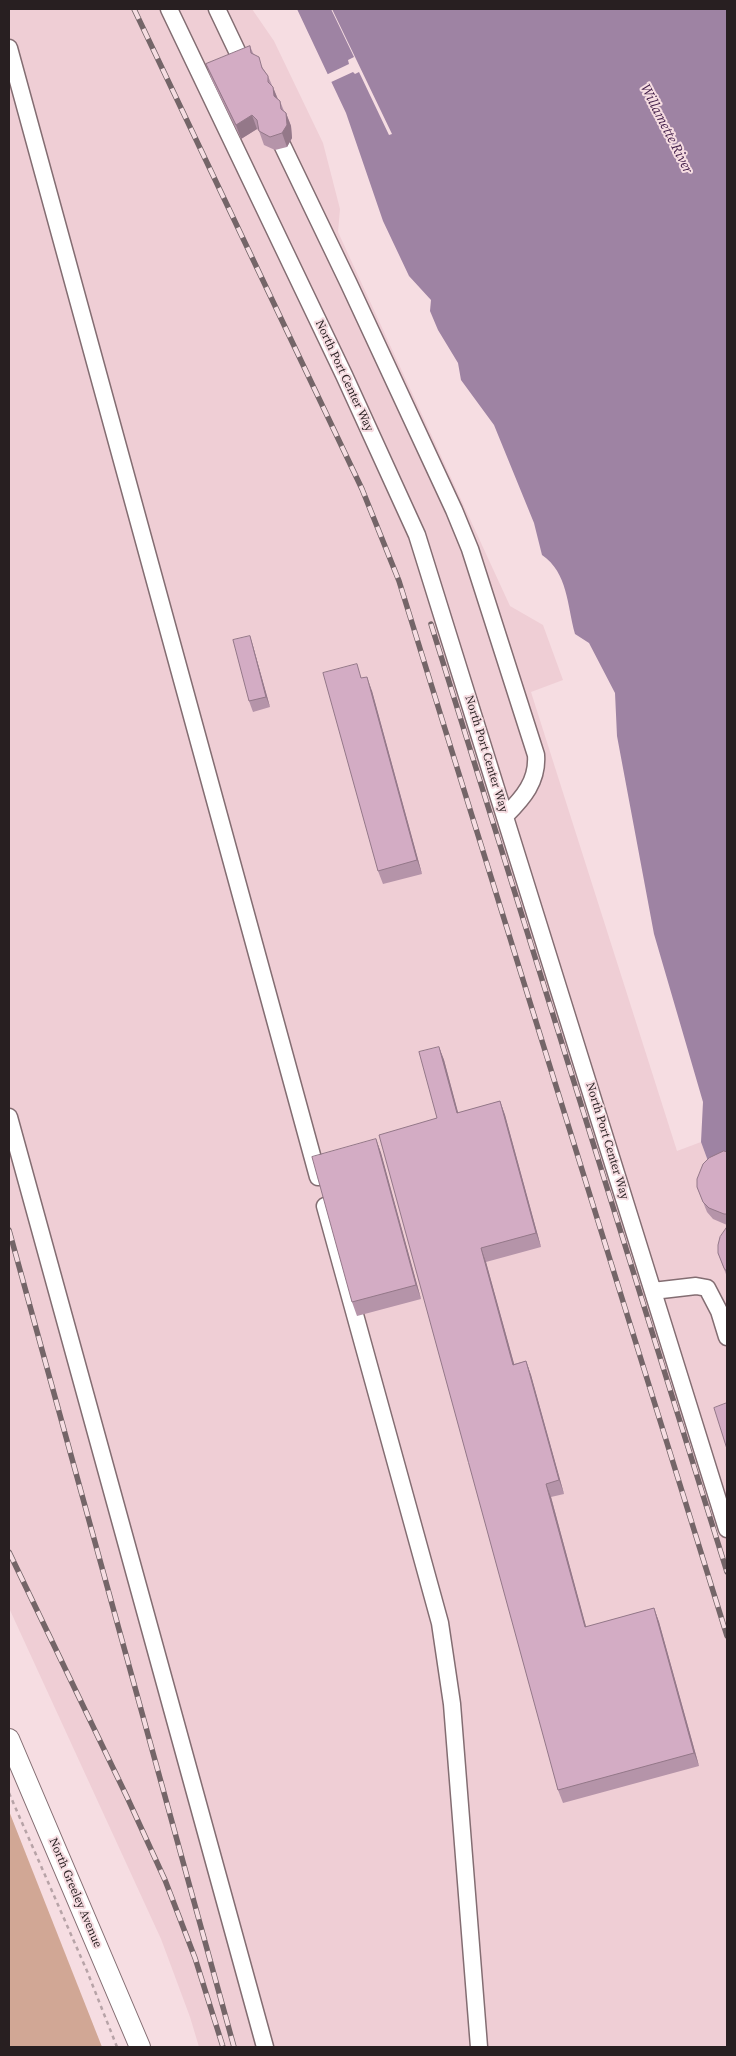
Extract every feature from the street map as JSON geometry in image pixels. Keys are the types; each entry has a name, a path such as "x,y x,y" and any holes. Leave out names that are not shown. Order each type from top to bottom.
{"main road":[{"name":"North Greeley Avenue","path":"9,1739 140,2047"}],"lane":[{"name":"North Port Center Way","path":"169,9 410,517 426,561 506,815 727,1529"},
{"path":"217,9 255,87"},
{"path":"9,48 440,1623 452,1704 479,2047"},
{"path":"267,114 440,478 476,566 536,755 534,780 506,815"},
{"path":"9,1117 265,2047"},
{"path":"653,1290 696,1286 707,1288 719,1311 727,1337"}],"path":[{"path":"9,1793 87,1971 117,2047"}],"shaded area":[{"path":"9,9 252,9 274,41 323,143 340,209 338,232 510,606 543,625 563,680 531,692 677,1151 701,1142 727,1213 727,2047 199,2047 161,1939 9,1608"},
{"path":"9,1811 102,2047 9,2047"}],"water":[{"name":"Willamette River","path":"297,9 727,9 727,1213 701,1142 703,1102 654,934 617,736 615,693 589,643 575,634 562,580 551,562 542,555 534,523 494,425 461,380 458,363 438,330 430,311 431,300 409,276 383,221 346,113"}],"pier":[{"path":"331,9 392,134 389,135 359,72 355,74 353,72 329,83 326,75 349,64 348,60 354,57"}],"building":[{"path":"250,46 251,53 259,57 262,68 268,76 268,82 273,87 274,96 280,101 281,109 286,113 287,125 282,133 270,137 259,131 257,120 252,115 236,125 206,64"},
{"path":"250,636 266,697 249,701 233,640"},
{"path":"357,664 361,678 367,677 417,860 378,871 323,673"},
{"path":"439,1047 457,1113 500,1101 536,1233 481,1248 513,1365 526,1361 559,1480 546,1484 585,1627 654,1608 694,1753 558,1790 379,1135 437,1118 419,1052"},
{"path":"376,1139 416,1285 352,1302 312,1157"},
{"path":"724,1151 727,1152 727,1214 709,1208 703,1202 697,1187 697,1179 703,1164 709,1158"},
{"path":"727,1227 727,1272 718,1253 718,1245 720,1237"},
{"path":"727,1403 727,1449 714,1408"}],"railway":[{"path":"134,9 362,489 399,581 727,1636"},
{"path":"431,624 727,1572"},
{"path":"9,1230 234,2047"},
{"path":"9,1552 165,1880 195,1958 223,2047"}]}
